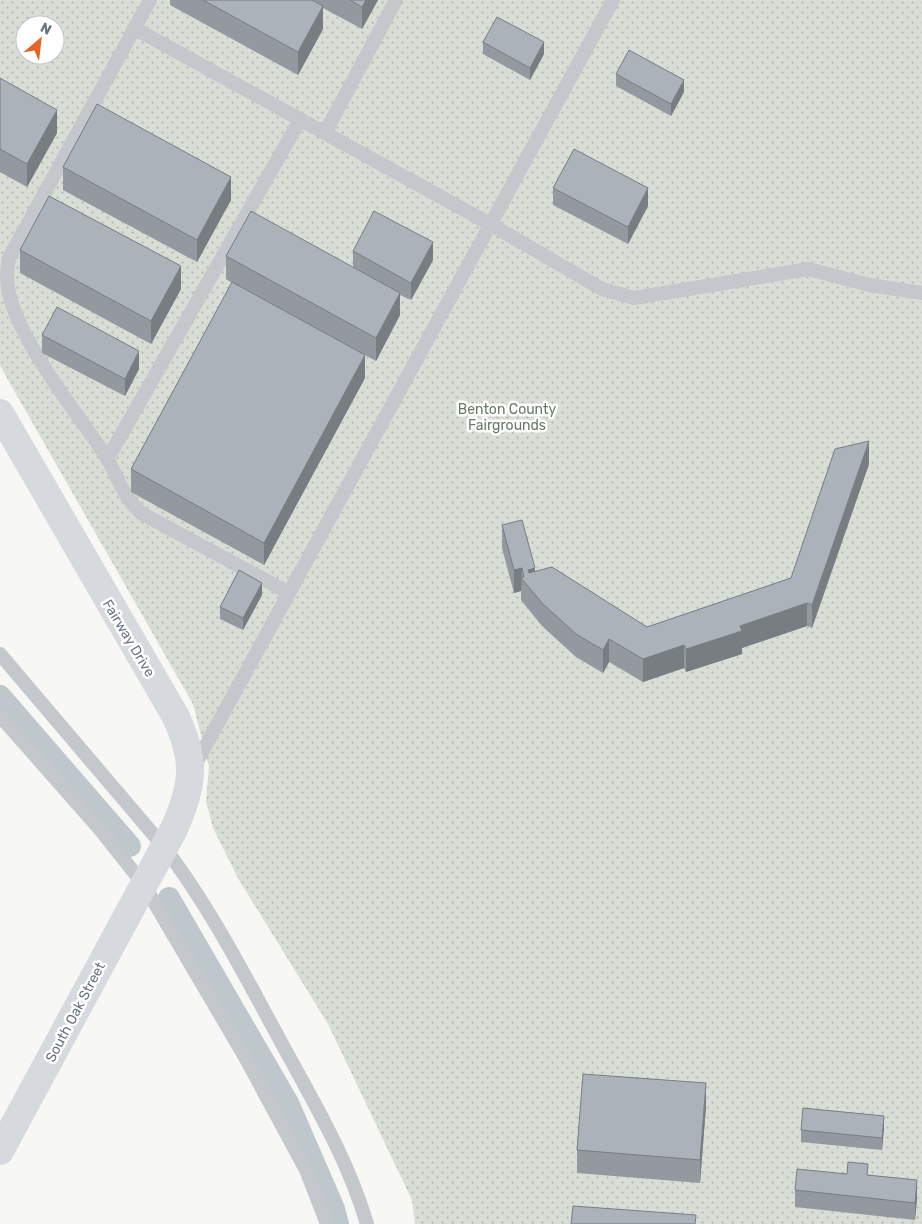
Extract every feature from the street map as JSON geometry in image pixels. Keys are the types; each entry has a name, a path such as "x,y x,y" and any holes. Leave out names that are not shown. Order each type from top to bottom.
{"street":[{"name":"Fairway Drive","path":"0,413 176,717 189,749 191,773 183,807 147,879"},
{"name":"South Oak Street","path":"0,1152 147,879"}],"lane":[{"path":"150,0 9,258 7,278 18,319 58,388 105,454 121,490 141,513 289,593"},
{"path":"325,134 396,0"},
{"path":"191,773 613,0"},
{"path":"134,28 490,224 602,290 634,298 808,269 870,285 922,293"},
{"path":"105,454 112,451 300,120"},
{"path":"0,654 164,847 189,880 252,988 336,1144 367,1224"},
{"path":"0,716 98,827 147,879 306,1170 327,1224"}],"green space":[{"name":"Benton County Fairgrounds","path":"0,0 922,0 922,1224 415,1224 412,1200 328,1024 239,880 213,828 206,801 209,767 193,704 0,366"}],"building":[{"path":"203,0 312,0 323,6 298,52"},
{"path":"350,0 366,0 362,7"},
{"path":"497,17 544,42 530,68 483,42"},
{"path":"629,50 684,80 671,104 616,74"},
{"path":"0,78 57,110 27,164 0,149"},
{"path":"97,104 231,177 197,240 63,167"},
{"path":"574,149 648,188 628,227 553,188"},
{"path":"49,196 181,266 151,321 20,250"},
{"path":"251,211 400,293 376,338 226,256"},
{"path":"374,211 433,242 411,283 353,251"},
{"path":"232,282 365,355 264,543 131,469"},
{"path":"57,307 139,351 125,379 42,335"},
{"path":"869,441 812,605 807,603 740,626 742,631 686,649 684,645 643,659 609,639 603,650 576,634 542,603 521,578 524,577 522,568 514,570 502,525 522,520 535,568 528,570 529,573 552,567 647,627 791,578 835,449"},
{"path":"239,570 262,583 243,618 220,607"},
{"path":"583,1074 706,1083 700,1160 577,1150"},
{"path":"803,1108 884,1116 882,1138 801,1130"},
{"path":"848,1162 868,1164 867,1175 917,1180 915,1203 795,1190 797,1169 847,1174"},
{"path":"573,1206 696,1215 695,1224 571,1224"}],"waterway":[{"path":"0,696 130,846"},
{"path":"169,898 288,1103 334,1209 338,1224"}]}
